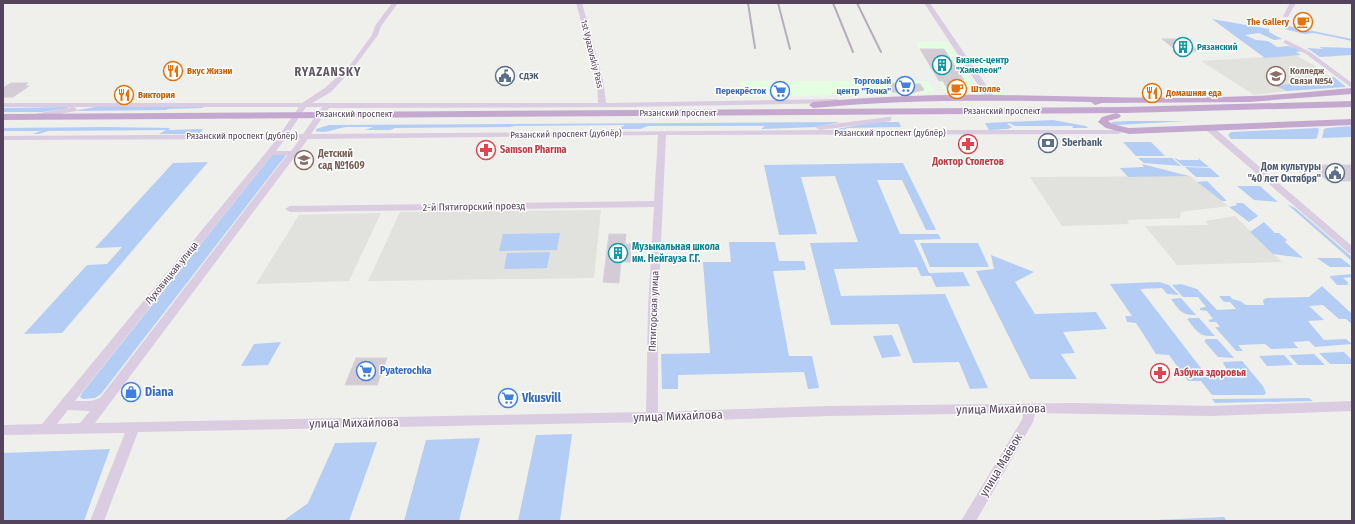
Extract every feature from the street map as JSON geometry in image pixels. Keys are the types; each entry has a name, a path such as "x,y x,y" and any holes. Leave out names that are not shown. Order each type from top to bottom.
{"main road":[{"path":"1099,103 1249,99 1352,91"},
{"path":"752,112 862,100 991,98 1058,98 1099,103 1125,110"},
{"name":"Рязанский проспект","path":"318,118 752,112 1125,110 1352,104"},
{"name":"Рязанский проспект","path":"3,117 888,119 1181,116 1352,111"},
{"path":"1116,116 1105,119 1103,122 1109,126 1129,131 1352,122"},
{"name":"Рязанский проспект","path":"3,124 295,118"},
{"name":"Рязанский проспект (дублёр)","path":"1118,132 1129,131"}],"street":[{"path":"304,105 328,90 363,53 375,35 378,26 394,3"},
{"name":"1st Vyazovskiy Pass","path":"579,3 600,80 602,105"},
{"path":"927,3 991,98"},
{"path":"1286,16 1293,3"},
{"path":"1286,42 1308,53 1352,86"},
{"path":"84,428 293,153 326,105 328,90"},
{"path":"3,105 602,105 744,104 862,100"},
{"path":"34,117 97,105"},
{"name":"Луховицкая улица","path":"45,429 270,153 304,105"},
{"path":"777,132 813,129 888,119"},
{"path":"1209,128 1352,251"},
{"name":"Рязанский проспект (дублёр)","path":"3,138 777,132 1118,132"},
{"name":"Пятигорская улица","path":"652,417 653,308 662,133"},
{"path":"270,153 293,153"},
{"name":"2-й Пятигорский проезд","path":"290,209 659,204"},
{"path":"67,402 72,406 92,406 105,401"},
{"name":"улица Михайлова","path":"3,430 652,417 829,411 1074,408 1211,411 1352,406"},
{"name":"улица Маёвок","path":"968,521 1029,418 1029,409"},
{"path":"97,521 113,477 134,427"}],"shaded area":[{"path":"1212,19 1269,29 1269,32 1282,39 1274,40 1259,33 1245,35 1256,40 1268,41 1277,47 1289,46 1304,51 1296,52 1301,55 1265,58"},
{"path":"1288,26 1352,39 1352,41 1314,33 1305,34 1284,29"},
{"path":"915,42 947,42 978,92 945,92"},
{"path":"1319,47 1352,48 1352,55 1320,57 1307,48 1323,49"},
{"name":"Колледж Связи №54","path":"1295,55 1317,67 1343,86 1254,95 1201,61"},
{"path":"1334,77 1346,87 1287,91 1276,86"},
{"path":"740,81 928,81 935,93 742,97"},
{"path":"95,107 204,107 166,110 73,111"},
{"path":"3,108 68,108 43,112 3,112"},
{"path":"1053,120 1086,126 1088,128 1072,128 1073,126 1015,126 1009,123 1007,124 1012,127 1008,129 989,130 985,123"},
{"path":"1187,121 1118,125 1113,125 1111,122"},
{"path":"840,122 818,127 761,129 765,126 648,126 640,129 618,129 625,125 515,126 395,128 390,130 365,130 373,127 347,127 328,131 316,131 316,129 329,125"},
{"path":"876,122 899,122 901,127 847,128 842,131 831,130"},
{"path":"1352,126 1352,137 1322,138 1324,129"},
{"path":"3,128 170,128 168,130 203,129 199,134 159,134 166,130 48,131 39,134 32,134 41,131 3,131"},
{"path":"1319,129 1317,138 1314,139 1231,139 1228,135 1231,132"},
{"path":"1123,142 1151,142 1165,156 1136,156"},
{"path":"272,155 286,155 101,394 95,398 83,399 80,397 82,393"},
{"path":"1138,158 1172,158 1181,166 1144,163"},
{"path":"1174,158 1179,160 1199,160 1198,158 1209,167 1183,166"},
{"path":"208,162 62,333 24,334 87,265 107,264 122,247 95,248 173,163"},
{"path":"903,163 936,230 926,230 902,180 877,180 900,234 938,234 941,239 914,240 929,273 963,272 970,286 936,287 931,276 921,276 917,267 834,269 841,296 945,294 988,388 970,389 959,362 913,363 898,324 831,325 810,243 858,242 835,176 801,177 817,234 779,235 764,165"},
{"path":"1142,164 1190,176 1128,177 1120,168 1144,167"},
{"path":"1185,167 1210,168 1220,177 1196,177"},
{"path":"1190,176 1228,206 1181,212 1180,218 1127,220 1129,224 1062,226 1030,177"},
{"path":"1207,181 1227,201 1222,201 1197,182"},
{"path":"1237,186 1260,186 1278,202 1254,200"},
{"path":"1236,203 1243,203 1258,216 1249,222 1229,207 1237,205"},
{"path":"1287,204 1295,208 1352,257 1352,261"},
{"path":"601,210 594,278 368,281 400,212"},
{"path":"381,213 349,281 256,284 299,215"},
{"path":"1235,216 1282,262 1177,265 1145,226 1209,225 1205,221"},
{"path":"1264,222 1275,233 1279,233 1287,240 1285,242 1303,258 1273,254 1250,232"},
{"path":"560,233 557,250 499,251 503,234"},
{"path":"729,242 775,242 779,261 804,261 806,270 773,271 789,356 812,356 819,388 808,389 804,372 678,375 678,389 662,389 661,354 710,353 703,262 731,262"},
{"path":"920,243 978,243 989,267 930,267"},
{"path":"550,252 547,268 504,269 507,253"},
{"path":"991,255 1034,272 1015,282 1035,314 1096,312 1107,329 1063,332 1075,353 1061,354 1077,379 1030,379 976,271 994,269"},
{"path":"1317,258 1341,258 1352,267 1330,267"},
{"path":"1352,274 1352,277 1343,278 1349,283 1347,283 1348,285 1337,285 1330,277 1330,276"},
{"path":"1159,282 1169,285 1179,295 1167,294 1162,288 1140,289 1204,372 1228,371 1223,362 1242,361 1263,386 1266,393 1264,395 1212,395 1201,381 1188,381 1169,355 1156,354 1136,323 1127,322 1125,316 1132,316 1110,284"},
{"path":"1181,284 1197,289 1217,310 1236,309 1230,302 1224,302 1219,296 1230,296 1232,299 1240,301 1246,305 1264,305 1263,300 1266,298 1309,297 1322,286 1352,314 1352,324 1346,319 1339,319 1323,305 1309,306 1324,320 1308,321 1324,340 1346,339 1352,344 1315,347 1309,341 1293,342 1298,348 1271,349 1265,344 1238,345 1243,351 1236,351 1215,327 1220,327 1216,322 1210,322 1208,320 1213,319 1207,311 1200,310 1200,308 1206,307 1198,297 1183,297 1172,285"},
{"path":"1181,298 1196,315 1181,312 1171,299"},
{"path":"1188,318 1199,318 1215,336 1209,336 1198,332 1187,319 1189,319"},
{"path":"892,335 901,356 882,358 873,336"},
{"path":"1205,339 1217,339 1234,358 1218,357 1204,341 1206,340"},
{"path":"281,342 268,365 241,366 254,344"},
{"path":"1344,352 1352,360 1352,364 1330,364 1319,353"},
{"path":"1314,354 1325,365 1298,365 1289,355"},
{"path":"1284,355 1293,365 1267,366 1259,356"},
{"path":"1309,398 1313,401 1215,403 1212,399"},
{"path":"572,434 560,521 518,521 536,435"},
{"path":"480,438 459,521 404,521 426,440"},
{"path":"377,442 349,521 283,521 308,503 335,443"},
{"path":"110,449 84,521 3,521 3,453"},
{"path":"1224,517 1227,521 1156,520"}],"building":[{"name":"Рязанский","path":"1162,39 1183,39 1198,51 1177,51"},
{"name":"Бизнес-центр \"Хамелеон\"","path":"920,49 944,49 964,80 960,80 966,90 948,90 943,81 939,81"},
{"path":"11,83 28,83 25,86 29,86 13,97 3,97 3,88"},
{"name":"Торговый центр \"Точка\"","path":"886,83 920,84 924,90 911,93 892,92"},
{"name":"Дом культуры \"40 лет Октября\"","path":"1308,165 1352,165 1352,181 1328,181"},
{"name":"Музыкальная школа им. Нейгауза Г.Г.","path":"609,234 626,234 625,244 631,244 630,262 621,262 619,283 603,282"},
{"name":"Pyaterochka","path":"356,358 387,358 377,385 345,385"}],"railway":[{"path":"748,3 755,48"},
{"path":"778,3 790,49"},
{"path":"833,3 853,52"},
{"path":"857,3 881,52"}],"place":[{"name":"The Gallery","path":"1303,22"},
{"name":"Рязанский","path":"1183,47"},
{"name":"Бизнес-центр \"Хамелеон\"","path":"942,65"},
{"name":"Вкус Жизни","path":"173,71"},
{"name":"СДЭК","path":"505,76"},
{"name":"Колледж Связи №54","path":"1276,76"},
{"name":"Торговый центр \"Точка\"","path":"905,86"},
{"name":"Штолле","path":"957,89"},
{"name":"Перекрёсток","path":"780,91"},
{"name":"Домашняя еда","path":"1152,93"},
{"name":"Виктория","path":"124,95"},
{"name":"Sberbank","path":"1048,143"},
{"name":"Доктор Столетов","path":"968,144"},
{"name":"Samson Pharma","path":"486,150"},
{"name":"Детский сад №1609","path":"304,160"},
{"name":"Дом культуры \"40 лет Октября\"","path":"1335,173"},
{"name":"Музыкальная школа им. Нейгауза Г.Г.","path":"618,253"},
{"name":"Pyaterochka","path":"366,371"},
{"name":"Азбука здоровья","path":"1160,373"},
{"name":"Diana","path":"131,392"},
{"name":"Vkusvill","path":"508,398"}],"district":[{"name":"RYAZANSKY","path":"328,72"}]}
